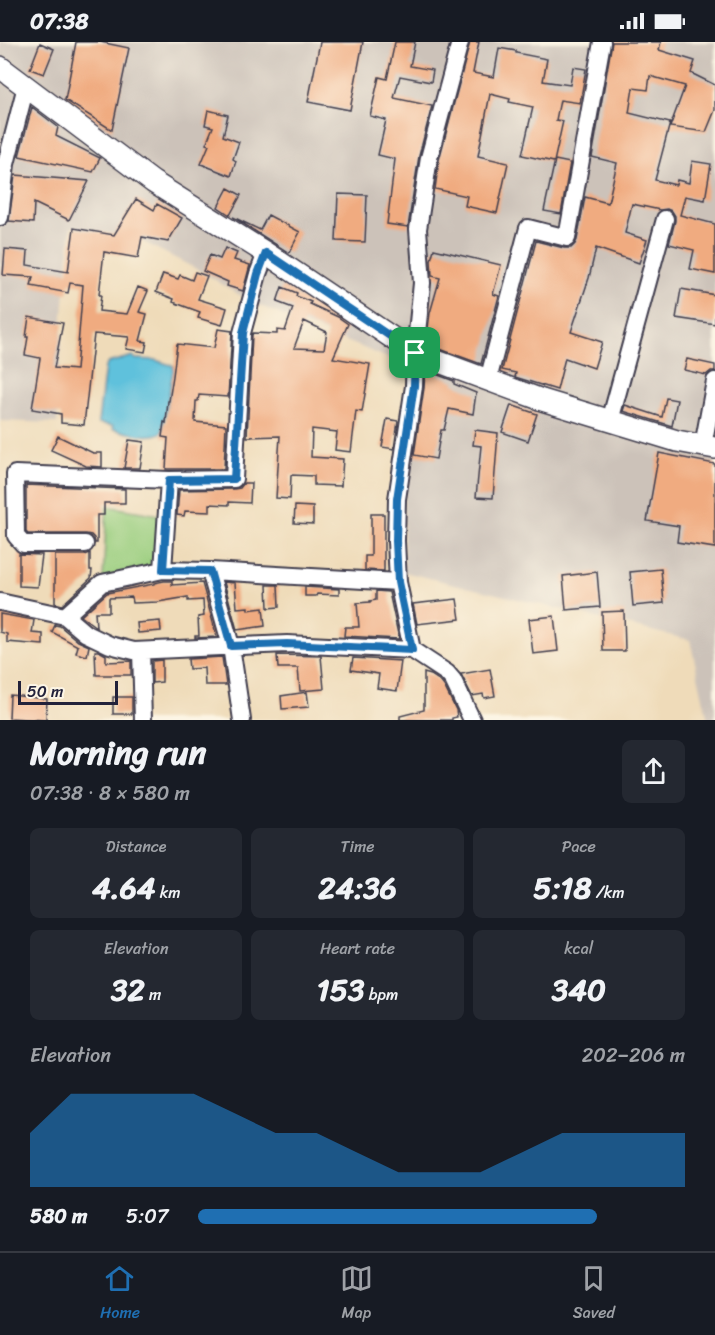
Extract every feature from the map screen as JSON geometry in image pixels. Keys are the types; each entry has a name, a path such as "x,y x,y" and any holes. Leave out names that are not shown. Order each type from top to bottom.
{"main road":[{"path":"0,67 153,182 266,253 415,353 542,400 677,441 709,447"}],"street":[{"path":"412,650 398,582 396,541 397,499 414,386 422,283 418,229 429,158 460,42"},
{"path":"488,380 528,228 567,238 602,42"},
{"path":"0,217 6,164 26,86"},
{"path":"610,421 665,219"},
{"path":"85,544 23,544 16,536 8,474 169,480 234,479 243,333 258,274 266,253"},
{"path":"709,447 715,381"},
{"path":"163,570 169,480"},
{"path":"65,616 102,583 163,570 398,582"},
{"path":"210,571 231,646 242,720"},
{"path":"0,602 65,616 85,633 110,645 134,651 287,644 412,650 447,673 453,680 472,720"},
{"path":"141,651 143,720"}],"shaded area":[{"path":"0,42 715,42 715,720 708,720 690,640 404,572 404,469 410,367 253,303 204,273 136,238 71,227 62,325 57,423 0,421"}],"green space":[{"path":"107,506 165,516 161,568 103,579"}],"water":[{"path":"133,356 135,359 155,360 174,366 162,432 157,434 131,433 98,423 105,367 108,363"}],"building":[{"path":"76,42 100,42 129,48 112,130 65,100"},
{"path":"320,42 363,42 350,110 308,102"},
{"path":"395,42 415,42 410,66 433,70 431,82 400,76 394,98 432,106 419,156 408,227 387,224 395,159 378,155 386,120 370,116 379,77 387,79"},
{"path":"470,42 479,42 473,73 494,77 499,48 547,59 543,81 570,85 573,67 586,69 580,103 560,100 556,120 563,121 554,162 522,155 533,107 509,102 510,99 490,94 478,156 508,163 497,213 465,206 467,196 435,189 439,160"},
{"path":"612,42 661,42 659,50 695,61 691,73 715,85 715,110 706,132 670,127 685,86 650,76 648,90 633,88 629,113 670,123 655,180 676,185 677,180 689,183 692,161 711,164 705,200 685,196 680,215 715,224 715,274 690,269 694,250 669,244 675,221 672,211 632,204 625,233 647,240 639,263 596,248 589,278 571,332 602,342 594,368 565,358 557,390 515,377 516,373 502,370 536,241 571,248 577,240 585,197 608,203 617,163 592,157"},
{"path":"40,43 54,49 44,74 30,69"},
{"path":"32,107 58,127 56,136 100,158 93,172 19,156"},
{"path":"208,110 228,115 223,136 239,142 233,159 236,161 231,176 201,164 213,127 205,125"},
{"path":"555,160 570,163 561,214 544,211"},
{"path":"15,175 89,181 69,220 34,203 33,223 9,221"},
{"path":"228,188 241,195 230,215 218,207"},
{"path":"338,194 367,195 365,242 336,241"},
{"path":"136,199 154,210 157,204 182,218 168,242 142,237 138,258 104,252 99,311 127,314 138,287 148,291 139,312 147,314 140,341 147,342 145,352 126,349 129,337 94,334 84,425 61,423 61,414 32,409 40,358 25,355 29,317 63,323 54,368 76,370 83,285 70,283 68,293 31,286 33,277 3,275 5,249 28,251 27,265 68,272 74,228 114,235"},
{"path":"268,215 300,232 289,253 233,217 260,230"},
{"path":"225,248 237,253 234,260 250,265 243,291 227,286 228,282 203,271 210,255 220,259"},
{"path":"434,249 501,265 493,294 499,296 481,364 426,344 430,313 440,278 432,276 431,260"},
{"path":"195,272 207,276 198,299 227,308 222,325 198,318 200,312 173,302 174,299 156,292 163,274 178,279 180,275 192,280"},
{"path":"282,287 338,317 348,324 333,358 370,364 362,412 356,411 351,452 335,450 337,432 312,429 311,457 343,459 341,486 314,485 314,476 291,475 290,499 276,498 280,436 247,437 252,335 253,333 277,334 277,330 285,331 293,308 277,302","holes":["304,321 327,332 324,349 294,348"]},
{"path":"681,289 715,295 715,324 676,318"},
{"path":"218,329 232,331 228,397 199,395 196,401 195,422 226,425 224,469 166,469 168,438 162,437 177,344 214,348"},
{"path":"687,359 715,365 715,371 706,375 684,370"},
{"path":"425,370 454,381 454,384 476,393 473,414 449,409 444,430 441,430 436,459 414,455"},
{"path":"666,398 677,400 672,426 623,411 625,405 662,417"},
{"path":"511,405 537,414 528,441 502,432"},
{"path":"387,419 398,421 394,449 382,447"},
{"path":"475,430 498,433 493,498 476,497 481,446 473,445"},
{"path":"58,436 93,453 102,453 102,467 86,466 51,450"},
{"path":"129,440 144,442 140,468 124,468"},
{"path":"659,453 715,464 715,548 677,542 679,526 647,521"},
{"path":"244,483 251,483 250,503 210,504 210,512 185,511 184,516 177,515 179,490 234,489 240,488"},
{"path":"26,485 125,489 125,503 104,503 104,515 97,515 97,543 91,535 86,534 28,534 26,532"},
{"path":"295,506 313,507 313,524 294,523"},
{"path":"371,514 384,514 384,571 365,570 365,556 371,556"},
{"path":"90,553 91,578 62,605 55,603 55,555"},
{"path":"19,554 42,555 38,587 19,586"},
{"path":"661,569 664,603 633,606 630,572"},
{"path":"597,572 600,607 566,610 563,576"},
{"path":"172,581 172,585 202,583 217,637 195,638 199,636 198,617 204,616 203,600 188,601 188,597 133,603 132,597 109,598 109,612 95,612 96,627 81,616 107,593"},
{"path":"224,582 235,583 237,608 248,607 248,610 263,608 265,626 237,630"},
{"path":"267,585 278,585 279,607 268,608"},
{"path":"305,587 339,589 339,595 305,596"},
{"path":"376,591 389,592 399,639 344,636 345,627 359,627 357,603 376,600"},
{"path":"457,599 460,619 417,624 413,604"},
{"path":"624,611 625,651 603,651 602,612"},
{"path":"0,614 34,620 32,633 43,634 43,645 7,642 7,634 0,632"},
{"path":"554,616 558,651 533,654 529,619"},
{"path":"160,621 161,631 138,633 137,623"},
{"path":"55,625 89,646 87,656 76,653 78,646 52,632"},
{"path":"95,651 106,655 106,662 131,661 131,675 96,675"},
{"path":"277,655 321,656 324,689 300,691 298,668 278,668"},
{"path":"222,657 226,685 205,685 204,668 189,669 188,659"},
{"path":"353,658 401,661 397,691 377,688 379,674 351,670"},
{"path":"162,660 162,682 152,683 152,661"},
{"path":"490,669 495,696 484,698 483,694 472,696 461,674"},
{"path":"424,673 431,675 444,686 457,717 452,720 400,720 400,716 424,710"},
{"path":"307,692 309,707 282,709 281,696"},
{"path":"10,695 47,699 46,720 9,718"},
{"path":"113,697 132,697 132,714 113,714"}],"route":[{"path":"266,253 415,353 414,386 397,499 396,541 398,582 412,650 287,644 231,646 210,571 163,570 169,480 234,479 243,333 258,274 266,253"}]}
